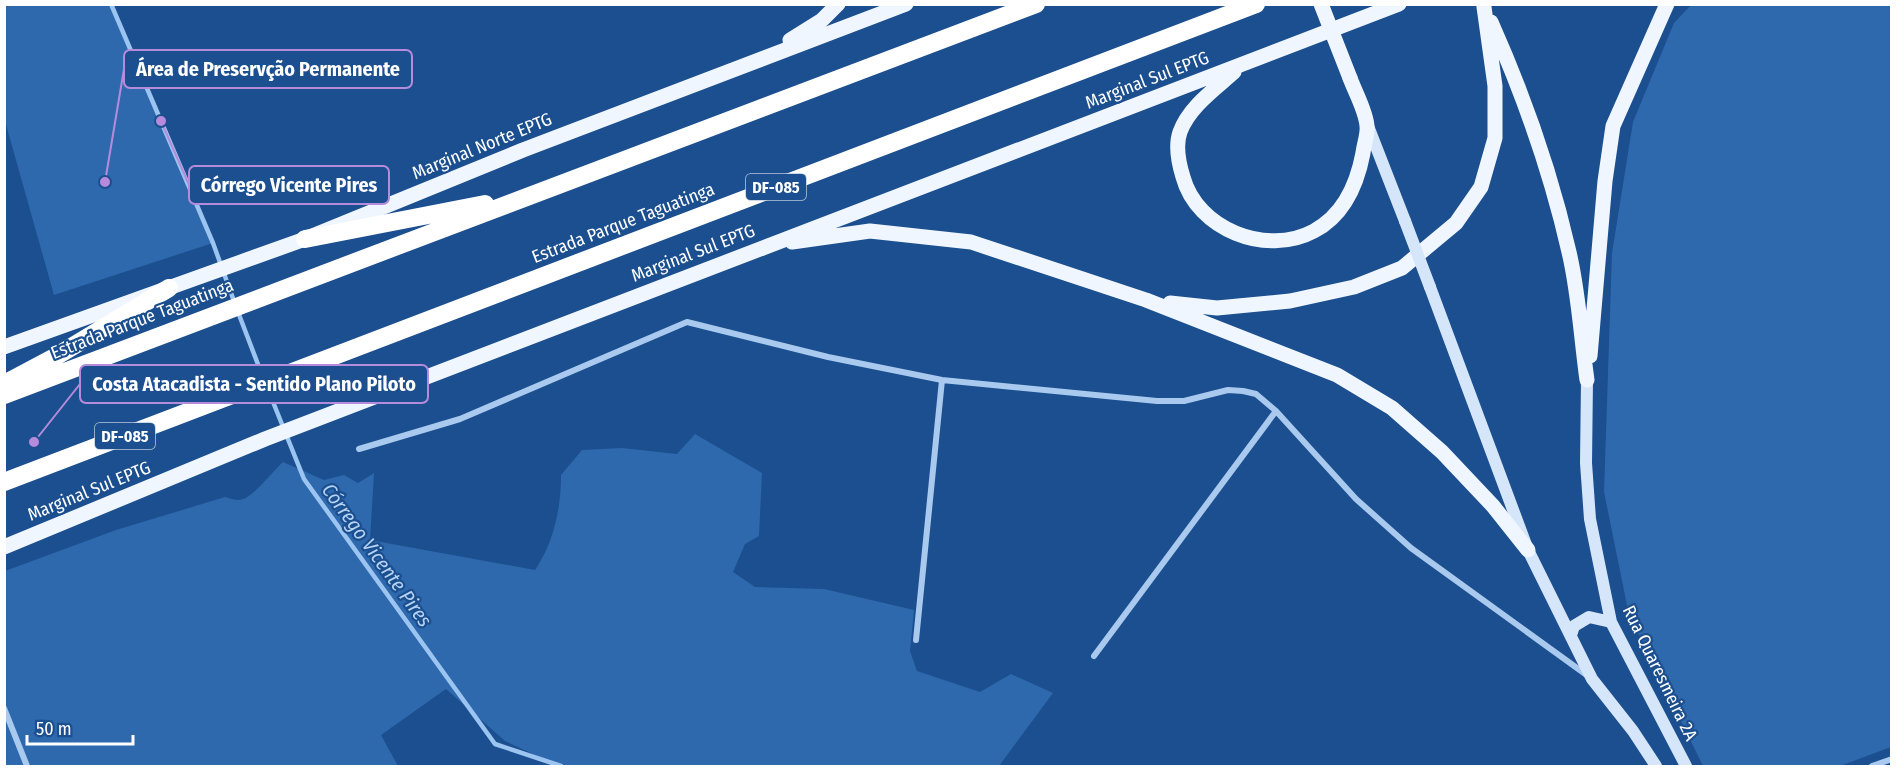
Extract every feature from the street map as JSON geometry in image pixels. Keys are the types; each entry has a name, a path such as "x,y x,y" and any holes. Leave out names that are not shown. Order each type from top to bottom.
{"highway":[{"name":"Estrada Parque Taguatinga","path":"4,395 1036,4"},
{"name":"Estrada Parque Taguatinga","path":"4,482 1256,4"},
{"path":"305,239 540,193"},
{"path":"4,384 55,357 169,288"}],"main road":[{"path":"768,55 822,20 838,4"},
{"name":"Marginal Norte EPTG","path":"4,347 305,239 523,150 906,4"},
{"path":"1321,4 1528,550 1592,678 1633,731 1656,766"},
{"name":"Marginal Sul EPTG","path":"4,547 265,440 1399,4"},
{"path":"1587,380 1605,181 1613,126 1667,4"},
{"path":"1483,6 1516,80 1554,193 1570,255 1587,380"},
{"path":"1146,300 1217,308 1290,301 1354,287 1402,268 1456,223 1481,186 1495,138 1495,86 1483,6"},
{"path":"1241,65 1187,117 1179,134 1178,146 1186,188 1197,207 1217,225 1244,237 1270,240 1296,237 1313,231 1330,219 1354,188 1367,125"},
{"path":"762,247 870,231 971,242 1146,300 1337,375 1392,408 1442,452 1493,506 1528,550"},
{"name":"Rua Quaresmeira 2A","path":"1587,380 1586,463 1590,519 1611,622 1686,766"},
{"path":"1571,635 1574,626 1589,617 1611,622"}],"street":[{"path":"359,449 460,419 687,322 828,357 942,380 1157,401 1184,401 1228,390 1243,391 1256,394 1276,411 1356,499 1411,548 1592,678"},
{"path":"916,640 942,380"},
{"path":"1094,656 1276,411"},
{"path":"4,708 27,766"},
{"path":"1872,766 1892,759"}],"shaded area":[{"path":"5,4 111,5 213,243 54,295 5,121"},
{"path":"1691,5 1891,5 1891,747 1840,766 1703,766 1629,615 1604,492 1612,253 1633,122 1674,23"},
{"path":"695,434 762,473 759,536 745,544 733,572 755,587 824,589 914,610 910,651 917,671 980,692 1011,674 1053,693 999,766 559,766 505,741 446,689 381,735 398,766 5,766 5,571 116,530 225,497 244,499 283,462 324,480 344,475 358,483 374,473 370,540 535,570 552,536 560,500 561,475 582,450 622,448 677,454"}],"waterway":[{"name":"Córrego Vicente Pires","path":"111,4 213,243 235,304"},
{"name":"Córrego Vicente Pires","path":"238,312 264,380"},
{"name":"Córrego Vicente Pires","path":"267,387 304,479 495,744 561,766"}],"place":[{"name":"Córrego Vicente Pires","path":"161,121"},
{"name":"Área de Preservção Permanente","path":"105,182"},
{"name":"Costa Atacadista - Sentido Plano Piloto","path":"34,442"}]}
